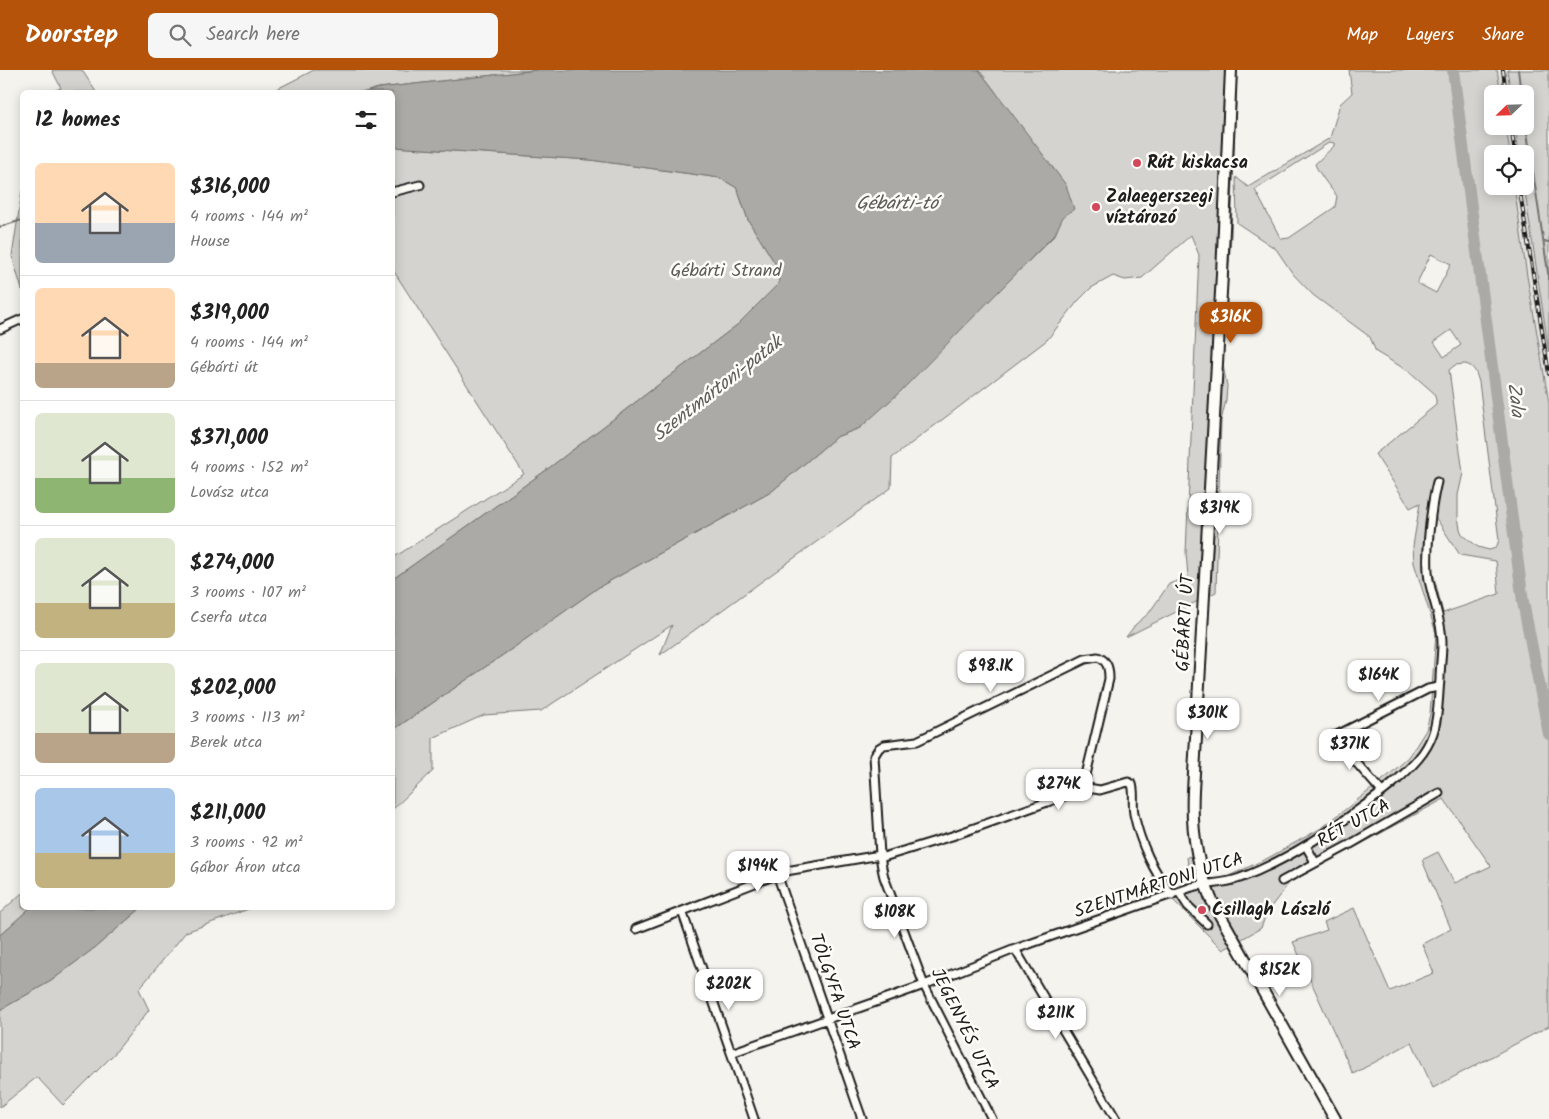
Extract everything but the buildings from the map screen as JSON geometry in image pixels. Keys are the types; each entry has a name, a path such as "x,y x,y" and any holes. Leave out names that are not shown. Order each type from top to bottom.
{"main road":[{"name":"GÉBÁRTI ÚT","path":"1231,70 1222,274 1192,812 1195,847 1205,884 1220,917 1335,1119"}],"street":[{"path":"395,191 420,186"},
{"path":"0,329 20,320"},
{"name":"SZENTMÁRTONI UTCA","path":"731,1053 924,985 1015,949 1205,884 1224,883 1242,878 1306,846 1382,792 1420,758 1436,723 1441,636 1429,580 1428,562 1432,506 1437,482"},
{"name":"JEGENYÉS UTCA","path":"992,1119 924,985 884,877 880,857 873,761 879,748 888,744 917,741 1094,656 1103,659 1108,668 1109,679 1082,787"},
{"path":"1382,792 1330,738 1428,690 1439,687"},
{"path":"636,929 777,874 880,857 952,836 1070,795 1082,787 1100,790 1128,782 1132,784 1135,817 1156,872 1207,924"},
{"name":"RÉT UTCA","path":"1282,881 1439,793"},
{"path":"1306,846 1315,862"},
{"name":"TÖLGYFA UTCA","path":"777,874 862,1119"},
{"path":"682,911 754,1119"},
{"path":"1015,949 1116,1119"}],"shaded area":[{"path":"1497,70 1507,70 1510,85 1500,85"},
{"path":"1507,135 1516,135 1518,145 1509,145"},
{"path":"1515,195 1525,195 1549,352 1549,403"}],"green space":[{"path":"52,70 82,70 95,90 56,90 61,88"},
{"path":"314,70 538,70 372,90 275,90"},
{"path":"979,70 1237,70 1231,236 1222,360 1227,386 1221,421 1216,592 1126,637 1136,624 1149,613 1169,584 1188,577 1186,552 1199,255 1191,235 1142,278 1125,280 1113,276 1091,288 1078,301 1047,340 892,458 891,488 660,655 672,625 541,711 484,715 433,738 433,771 395,807 395,729 599,587 771,492 836,437 860,428 1055,235 1062,217 995,91"},
{"path":"1349,70 1497,70 1500,85 1484,85 1484,135 1507,135 1509,145 1484,145 1484,195 1515,195 1549,403 1549,1026 1433,1088 1412,1042 1353,1074 1293,942 1327,930 1324,922 1354,908 1390,991 1434,973 1422,944 1451,929 1422,860 1438,852 1455,883 1491,866 1444,799 1289,883 1267,912 1261,928 1223,950 1166,891 1190,882 1187,857 1203,853 1211,880 1220,880 1268,858 1323,827 1409,757 1426,730 1430,714 1436,633 1414,563 1413,546 1420,503 1410,508 1375,454 1436,405 1434,393 1410,372 1376,352 1370,337 1313,295 1293,274 1276,249 1237,223 1236,177 1248,187 1330,138 1340,104 1352,93","holes":["1330,142 1334,143 1334,146 1315,164 1337,196 1335,207 1289,238 1281,239 1255,190","1431,254 1451,264 1436,293 1417,283","1451,330 1461,345 1444,357 1434,342","1465,364 1471,366 1475,370 1479,382 1499,540 1496,548 1489,550 1478,547 1462,534 1460,529 1458,495 1463,473 1449,370 1455,365","1434,515 1460,555 1496,561 1499,594 1443,613 1430,561"]},
{"path":"1507,70 1549,70 1549,352 1525,195 1534,195 1534,145 1518,145 1516,135 1534,135 1534,85 1510,85"},
{"name":"Gébárti Strand","path":"395,147 590,160 720,178 737,188 748,220 778,268 779,283 737,325 545,471 395,578 395,557 524,474 395,273"},
{"path":"20,204 20,283 12,256"},
{"path":"20,895 20,910 28,910 0,935 0,913"},
{"path":"139,910 246,910 186,932 139,989 149,1010 114,1054 63,1105 37,1077 0,1107 0,1010 51,981 97,946"}],"water":[{"name":"Gébárti-tó","path":"538,70 979,70 1066,185 1074,209 1063,217 1055,234 900,392 860,428 836,437 771,492 599,587 395,729 395,578 545,471 737,325 779,283 778,268 748,220 737,188 720,178 590,160 395,147 395,90 372,90"},
{"path":"28,910 139,910 97,946 51,981 0,1010 0,935"}],"waterway":[{"name":"Zala","path":"1453,70 1523,602 1549,734"},
{"path":"1518,70 1520,85"},
{"path":"1527,135 1549,279"},
{"path":"0,227 20,221"},
{"path":"1543,241 1549,242"}],"railway":[{"path":"1503,70 1505,85"},
{"path":"1512,135 1514,145"},
{"path":"1520,195 1549,374"}],"place":[{"name":"Rút kiskacsa","path":"1137,163"},
{"name":"Zalaegerszegi víztározó","path":"1096,207"},
{"name":"Csillagh László","path":"1202,910"}],"water label":[{"name":"Szentmártoni-patak","path":"718,389"}]}
